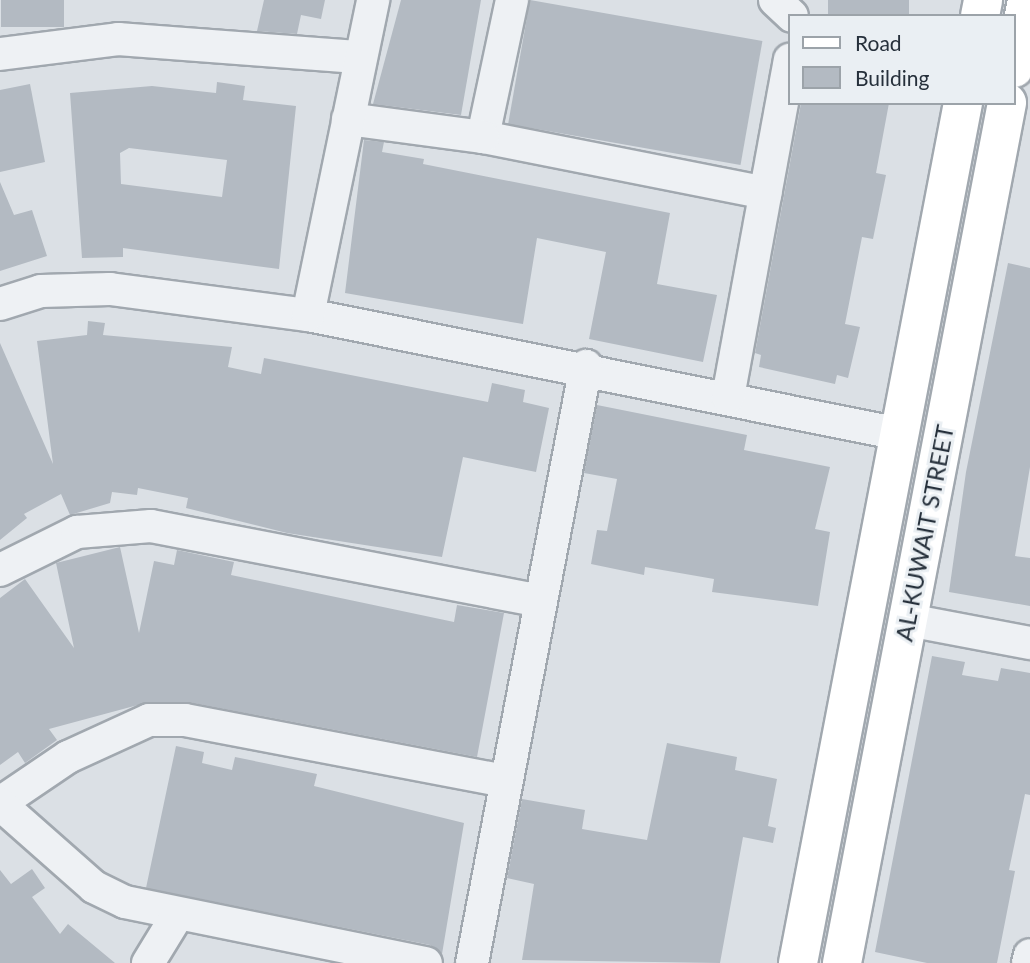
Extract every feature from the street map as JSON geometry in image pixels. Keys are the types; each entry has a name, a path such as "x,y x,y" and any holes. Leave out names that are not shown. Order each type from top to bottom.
{"main road":[{"path":"1016,58 1027,0"},
{"name":"AL-KUWAIT STREET","path":"798,963 963,105"},
{"name":"AL-KUWAIT STREET","path":"845,946 1007,105"},
{"path":"805,926 845,946"}],"street":[{"path":"308,315 373,0"},
{"path":"483,137 512,0"},
{"path":"775,0 790,14"},
{"path":"0,54 118,39 360,57"},
{"path":"728,397 788,71"},
{"path":"348,119 483,137 766,193"},
{"path":"0,304 41,291 110,289 308,315 586,366 900,433"},
{"path":"472,963 586,366"},
{"path":"0,570 77,532 151,526 541,601"},
{"path":"908,620 1030,643"},
{"path":"426,963 178,914 94,887 0,803 68,757 149,720 185,720 505,781"},
{"path":"148,963 178,914"},
{"path":"1028,963 1030,955"}],"building":[{"path":"1,0 64,0 64,27 1,27"},
{"path":"264,0 325,0 321,19 301,15 297,34 257,31"},
{"path":"401,0 481,0 461,115 373,104"},
{"path":"530,0 762,41 741,165 508,124"},
{"path":"828,0 909,0 909,14 828,14"},
{"path":"217,82 245,86 243,100 296,106 279,269 123,248 123,257 82,258 70,93 152,86 216,93","holes":["129,148 227,160 222,197 121,184 120,153"]},
{"path":"30,84 45,162 0,172 0,90"},
{"path":"801,105 889,105 876,173 886,175 873,239 862,237 845,324 860,327 848,378 837,375 835,384 759,367 761,355 755,353"},
{"path":"364,140 384,142 382,152 424,159 423,164 670,213 657,284 717,295 703,362 589,339 606,252 537,238 523,324 345,293"},
{"path":"0,182 14,215 32,210 47,256 0,271"},
{"path":"1008,263 1030,268 1030,467 1015,556 1030,558 1030,606 949,592 966,472"},
{"path":"88,321 105,323 103,335 232,347 228,367 261,374 264,358 488,402 492,383 525,390 523,402 549,408 536,472 463,457 442,557 287,533 186,508 188,498 138,488 137,495 112,492 110,503 70,515 61,494 24,514 27,518 0,540 0,343 53,464 37,341 87,335"},
{"path":"597,405 747,435 744,450 830,467 815,529 830,532 818,606 712,592 714,579 645,567 644,575 591,564 597,530 607,531 617,479 584,473"},
{"path":"120,547 139,633 154,561 174,565 177,550 234,562 231,575 454,622 457,605 504,613 477,757 188,702 149,702 49,729 57,740 25,763 18,752 0,765 0,598 25,579 74,648 56,563"},
{"path":"932,656 965,662 962,675 998,681 1001,668 1030,673 1030,795 1025,794 1009,870 1015,871 997,963 927,963 875,952"},
{"path":"667,743 737,757 735,770 777,779 768,826 776,828 773,843 743,837 720,963 522,960 534,884 507,878 522,799 585,810 582,829 647,840"},
{"path":"176,746 204,752 202,763 232,770 235,757 317,774 314,786 464,823 442,954 430,945 146,888"},
{"path":"32,869 45,888 32,897 60,934 68,924 115,963 0,963 0,870 11,884"}]}
